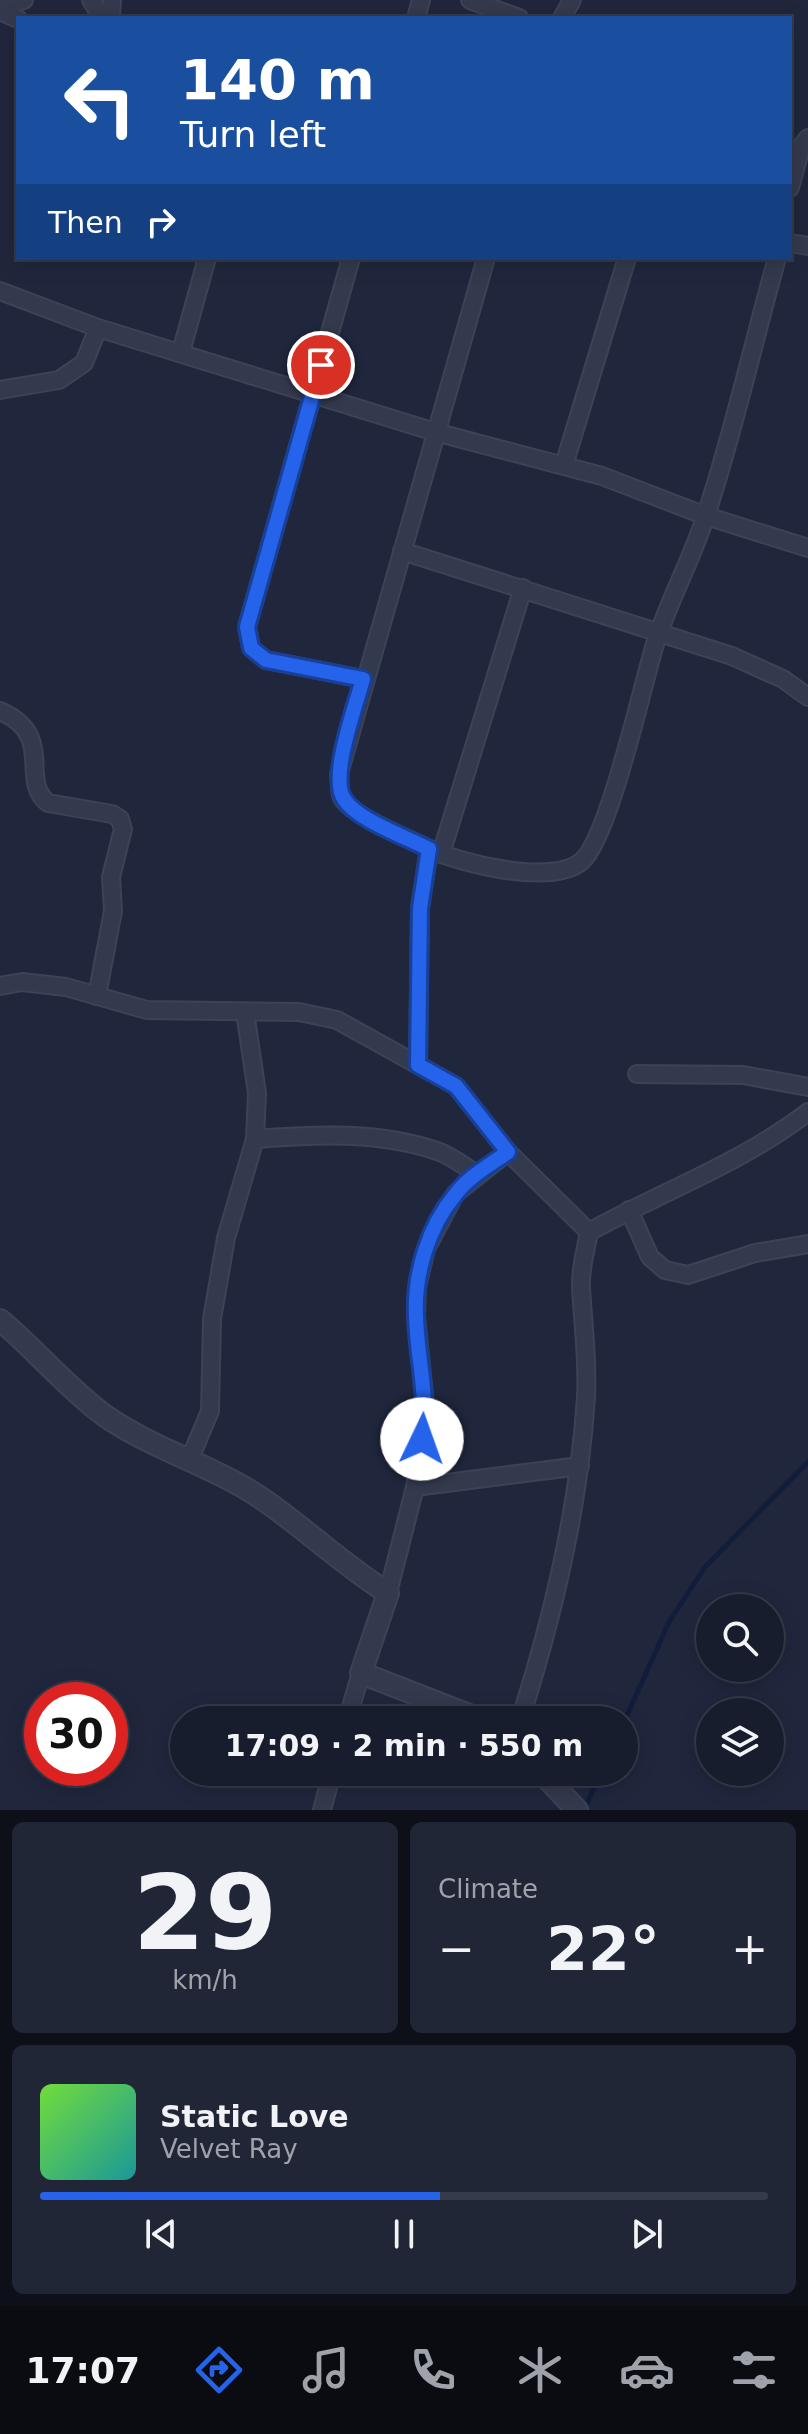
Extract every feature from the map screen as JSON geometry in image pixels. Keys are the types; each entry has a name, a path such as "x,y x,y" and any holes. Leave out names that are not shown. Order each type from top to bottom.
{"street":[{"path":"0,9 24,0"},
{"path":"470,0 514,16"},
{"path":"792,181 801,147 808,138"},
{"path":"181,352 206,260"},
{"path":"350,260 247,627 251,648 266,660 363,679"},
{"path":"485,260 363,679 339,774 342,798 356,812 435,851 494,868 544,873 565,872 582,860 592,847 619,775 659,633 706,516 776,260"},
{"path":"564,465 626,260"},
{"path":"0,291 98,328 314,392 435,432 564,465 706,516 808,548"},
{"path":"0,390 59,380 84,363 98,328"},
{"path":"402,551 732,656 783,679 808,697"},
{"path":"418,1065 420,908 435,851 523,588"},
{"path":"0,711 23,725 34,744 37,788 41,797 48,803 112,814 120,819 123,829 111,877 113,911 97,996"},
{"path":"0,986 22,982 66,987 147,1010 299,1012 337,1020 456,1086 508,1152 589,1232"},
{"path":"189,1461 210,1411 212,1319 226,1238 255,1139 257,1093 245,1012"},
{"path":"637,1074 743,1075 808,1087"},
{"path":"589,1232 714,1171 808,1112"},
{"path":"255,1139 318,1134 391,1142 441,1153 477,1174"},
{"path":"351,1706 388,1593 415,1487 426,1415 416,1316 417,1287 436,1224 455,1194 508,1152"},
{"path":"629,1210 650,1257 665,1270 688,1275 755,1253 808,1244"},
{"path":"525,1706 543,1649 568,1544 580,1466 587,1337 581,1284 589,1232"},
{"path":"0,1320 104,1415 258,1496 317,1539 353,1571 388,1593"},
{"path":"415,1487 580,1466"},
{"path":"361,1673 446,1706"},
{"path":"322,1810 328,1786"},
{"path":"554,1786 577,1810"}],"waterway":[{"path":"631,1706 669,1622 705,1567 808,1462"},
{"path":"584,1810 595,1786"}],"route":[{"path":"321,365 247,627 251,648 266,660 363,679 339,774 342,798 356,812 429,849 420,908 418,1065 456,1086 508,1152 455,1194 436,1224 426,1249 417,1287 416,1316 426,1415 422,1439"}]}
